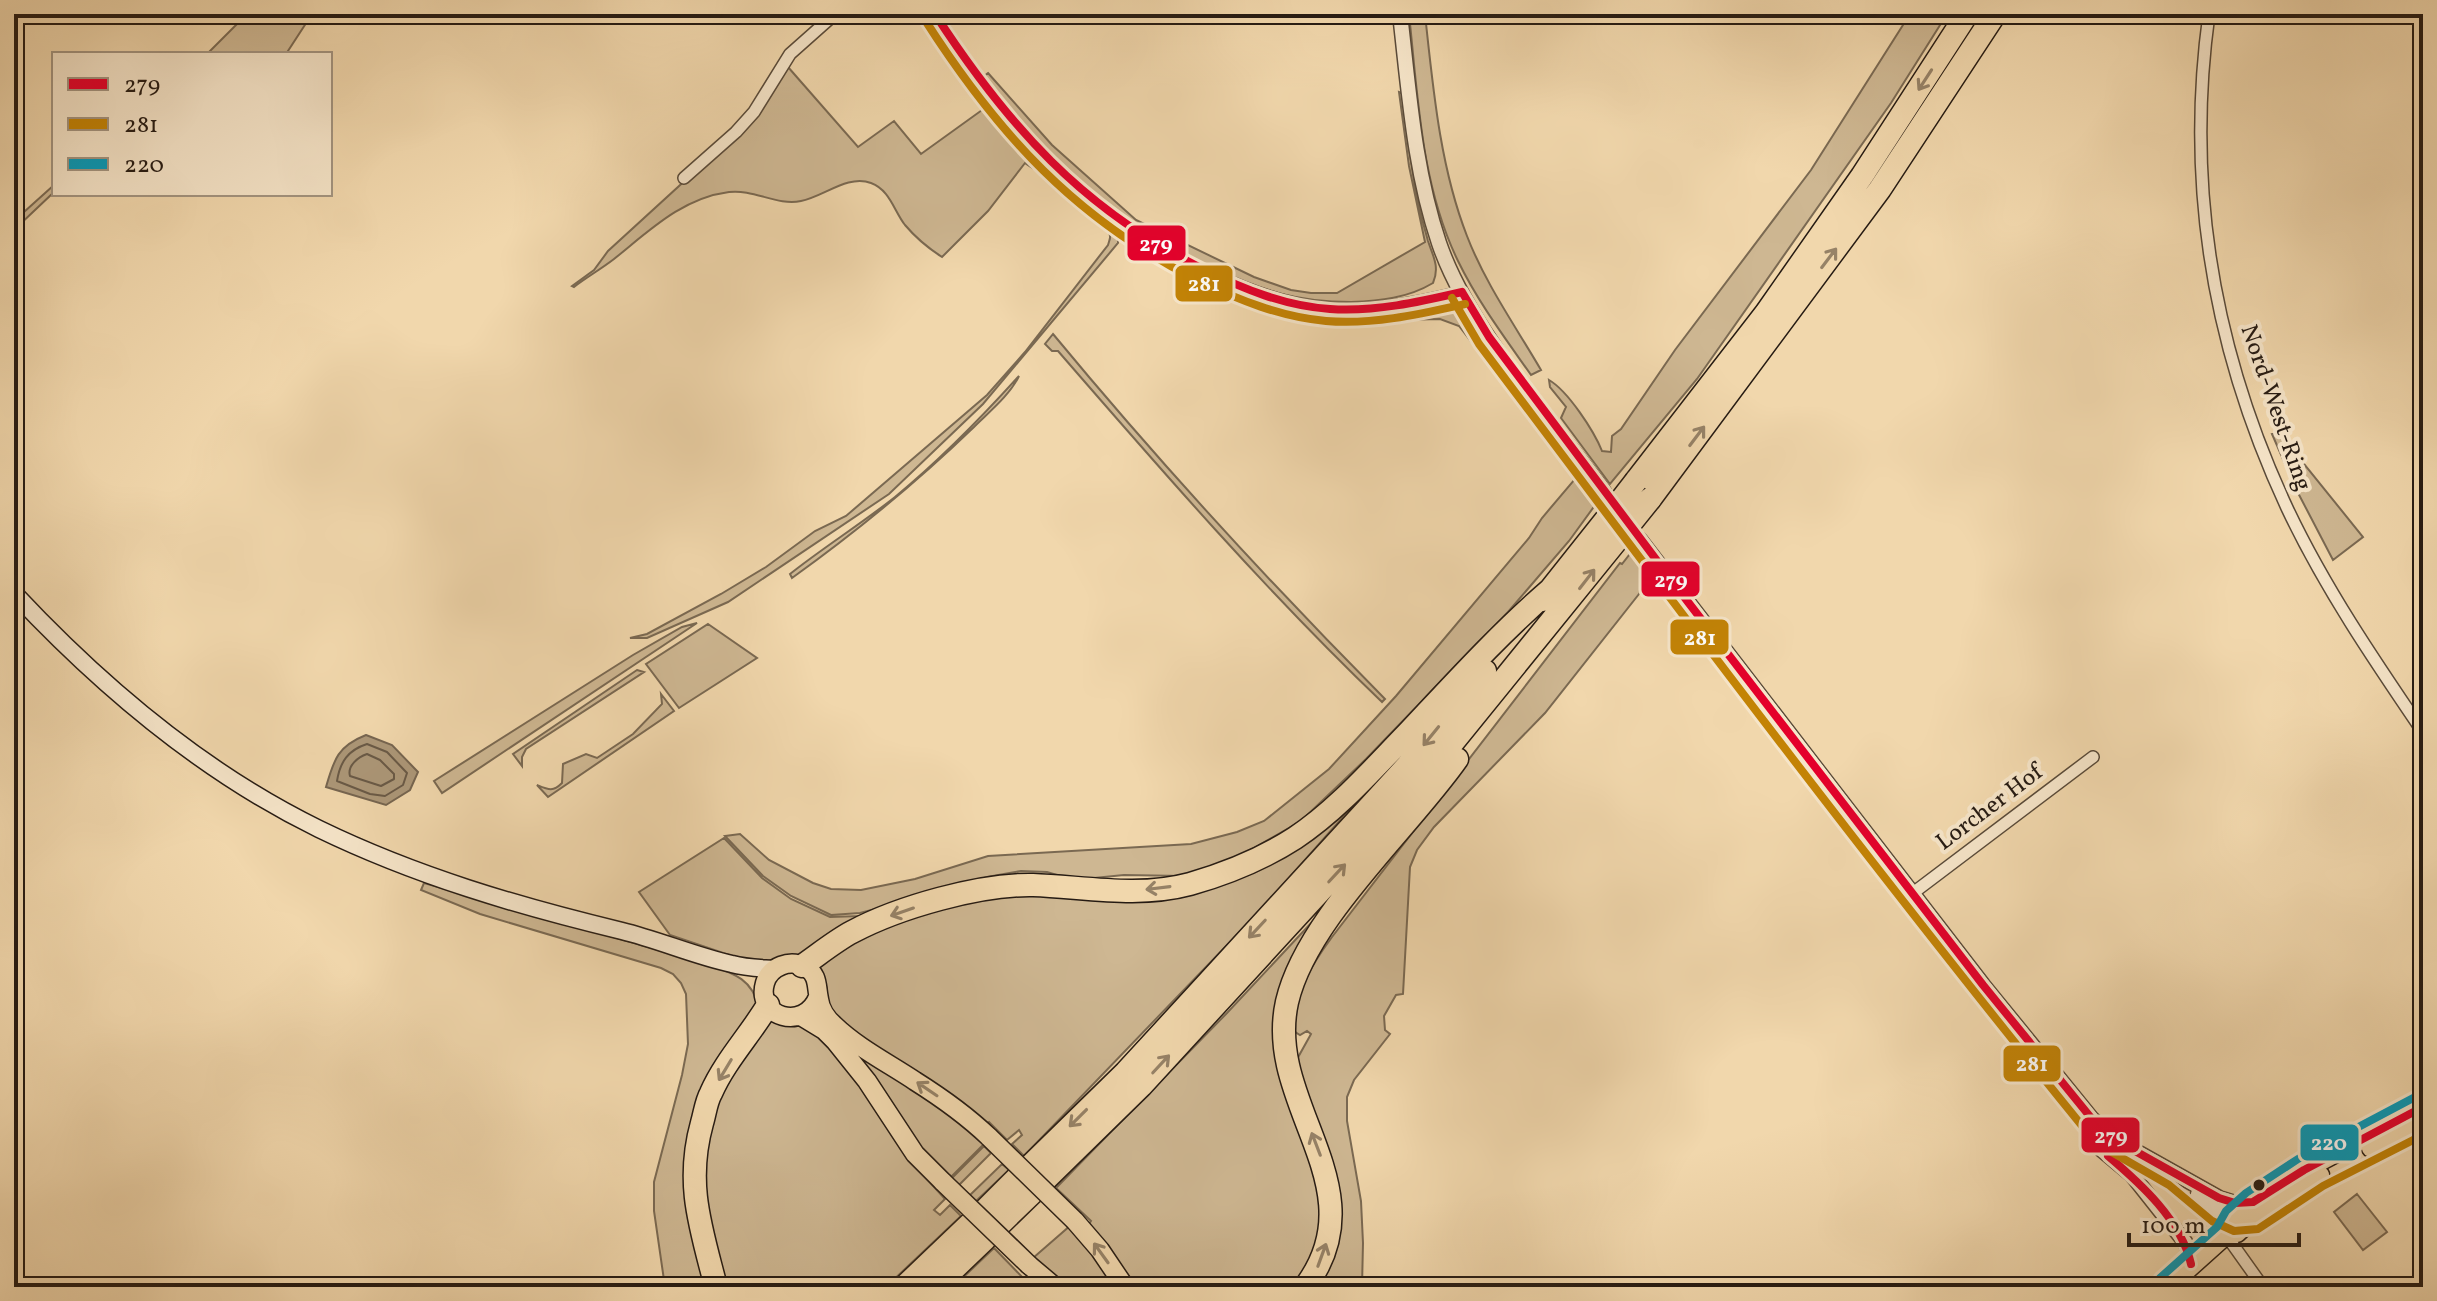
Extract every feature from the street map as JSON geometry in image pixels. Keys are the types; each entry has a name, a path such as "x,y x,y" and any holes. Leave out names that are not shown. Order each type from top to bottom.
{"highway":[{"path":"1032,1178 1141,1086 1424,778 1552,623 1623,530 1643,490 1862,176 1967,14"},
{"path":"1643,490 1880,189 1995,14"},
{"path":"802,966 852,932 964,893 1001,886 1031,885 1155,890 1189,884 1265,855 1294,839 1349,793 1509,626 1623,530"},
{"path":"935,1287 985,1225 1032,1178 1408,765 1551,589"},
{"path":"1305,1287 1317,1268 1330,1232 1331,1204 1325,1172 1286,1057 1285,1015 1293,983 1323,927 1438,787 1552,623"},
{"path":"716,1287 694,1194 698,1137 710,1094 766,997"},
{"path":"904,1287 985,1225"}],"main road":[{"path":"14,593 59,642 155,726 235,781 317,828 427,875 488,896 627,932 733,965 774,969 785,964 802,966 816,978 818,997 832,1023 965,1114 1075,1221 1100,1250 1125,1287"},
{"path":"733,965 781,1016 801,1016 824,1030 867,1081 915,1154 1055,1287"},
{"path":"766,997 767,979 774,969"},
{"path":"801,1016 810,1010 818,997"},
{"path":"2168,1287 2242,1219 2304,1170 2423,1107"},
{"path":"2242,1219 2317,1176 2423,1122"}],"street":[{"path":"684,178 736,132 754,112 790,54 835,14"},
{"path":"935,14 987,93 1040,152 1122,224 1159,248 1241,287 1284,301 1329,309 1418,302 1462,292"},
{"path":"1400,14 1424,193 1440,245 1462,292 1489,337 1604,492"},
{"name":"Nord-West-Ring","path":"2209,14 2201,107 2204,222 2217,302 2233,371 2263,454 2305,544 2353,627 2423,732"},
{"path":"1623,530 2092,1119 2110,1137 2225,1201 2242,1219 2263,1287"},
{"name":"Lorcher Hof","path":"1913,893 2093,757"},
{"path":"2092,1119 2096,1141 2102,1150 2132,1175 2185,1242 2191,1264"},
{"path":"2176,1175 2219,1211 2242,1219"}],"shaded area":[{"path":"247,14 312,14 287,52 209,52"},
{"path":"1409,14 1425,14 1439,127 1458,210 1483,271 1541,370 1531,375 1474,291 1446,232 1436,202 1423,140"},
{"path":"1910,14 1947,14 1891,103 1697,379 1610,484 1561,418 1566,407 1550,387 1549,380 1580,412 1602,451 1611,452 1612,436 1621,429 1675,350 1811,170"},
{"path":"788,67 858,147 894,121 921,154 989,105 1032,153 1112,224 1118,233 1118,243 983,404 889,494 728,602 647,638 630,638 647,634 721,594 766,567 815,531 846,516 987,395 1025,352 1110,239 1109,232 1096,215 1025,163 988,211 942,257 909,230 883,191 871,183 853,181 809,199 792,202 738,192 712,195 667,217 609,263 572,286 594,270 608,251 749,122"},
{"path":"988,73 1052,145 1136,220 1254,277 1291,290 1311,293 1337,293 1425,242 1409,166 1399,92 1402,93 1415,186 1435,262 1433,283 1414,292 1383,300 1313,300 1262,288 1179,252 1110,208 1064,168 983,77"},
{"path":"52,187 52,194 14,230 14,221"},
{"path":"1132,246 1143,246 1226,287 1293,309 1348,315 1456,311 1575,464 1572,472 1459,326 1440,319 1332,318 1287,312 1241,298"},
{"path":"1053,334 1215,520 1385,699 1382,702 1256,574 1058,351 1052,351 1045,344"},
{"path":"1019,376 999,403 931,467 863,525 792,578 790,574 928,469"},
{"path":"2279,433 2363,537 2333,560 2272,434"},
{"path":"1580,473 1601,497 1569,541 1508,612 1366,759 1301,821 1233,860 1183,876 1124,875 1074,880 1047,872 1021,871 987,877 860,913 831,915 791,896 763,876 725,836 740,834 769,860 813,883 831,889 861,890 915,879 988,856 1191,844 1264,821 1329,769 1396,696"},
{"path":"1637,545 1766,713 1765,718 1654,575 1545,713 1434,827 1417,850 1410,867 1403,994 1396,995 1384,1016 1385,1030 1390,1034 1354,1080 1347,1097 1347,1121 1361,1201 1362,1287 1316,1287 1334,1250 1296,1061 1311,1034 1307,1031 1300,1035 1292,1030 1305,980 1332,937"},
{"path":"697,623 442,793 434,781 633,655 682,627"},
{"path":"708,624 757,658 679,708 646,664"},
{"path":"637,670 644,672 526,749 522,766 513,754"},
{"path":"661,694 674,711 548,797 537,785 556,788 562,783 563,764 586,754 597,758 633,734 662,704"},
{"path":"1383,772 1256,915 1024,1156 1012,1144 1022,1135 1019,1130 1007,1140 989,1122 986,1124 837,1022 826,1002 827,988 817,965 839,946 956,899 1196,886"},
{"path":"724,838 762,878 791,899 830,917 860,916 906,905 806,955 789,955 766,963 735,957 670,935 639,892"},
{"path":"424,883 704,963 738,977 751,989 758,1007 692,1135 711,1287 665,1287 654,1211 654,1182 688,1044 686,994 681,983 661,968 480,914 421,890"},
{"path":"1342,890 1286,986 1308,1134 1325,1222 1299,1287 1132,1287 1089,1224 1091,1221 1056,1188"},
{"path":"768,1018 800,1024 835,1046 907,1157 945,1199 934,1210 940,1215 950,1205 961,1216 886,1287 720,1287 698,1196 710,1109"},
{"path":"831,1029 926,1094 984,1141 983,1145 950,1178 925,1156"},
{"path":"984,1146 991,1153 958,1186 951,1179"},
{"path":"1002,1164 1009,1170 975,1202 969,1196"},
{"path":"2357,1194 2387,1232 2363,1250 2334,1212"},
{"path":"1071,1225 1119,1287 1062,1287 1033,1258"},
{"path":"994,1248 1026,1281 1029,1280 1036,1287 953,1287"}],"water":[{"path":"366,735 392,745 418,772 410,790 386,805 326,787 338,755 349,744"}],"transit line":[{"name":"279","path":"935,14 990,92 1051,161 1084,192 1121,220 1203,269 1265,295 1330,309 1380,308 1462,292"},
{"name":"281","path":"925,20 981,100 1043,170 1115,231 1199,281 1261,307 1326,321 1379,320 1465,304"},
{"name":"279","path":"1462,292 1489,337 1688,602 1983,985 2092,1119 2119,1142 2219,1198 2235,1203 2253,1202 2304,1170 2423,1107"},
{"name":"281","path":"1452,298 1479,344 1777,738 2005,1031 2103,1147 2169,1185 2212,1221 2234,1231 2258,1229 2323,1186 2423,1135"},
{"name":"220","path":"2160,1278 2217,1227 2226,1211 2246,1193 2298,1159 2417,1096"},
{"name":"279","path":"2108,1156 2146,1191 2169,1218 2191,1264"}]}
